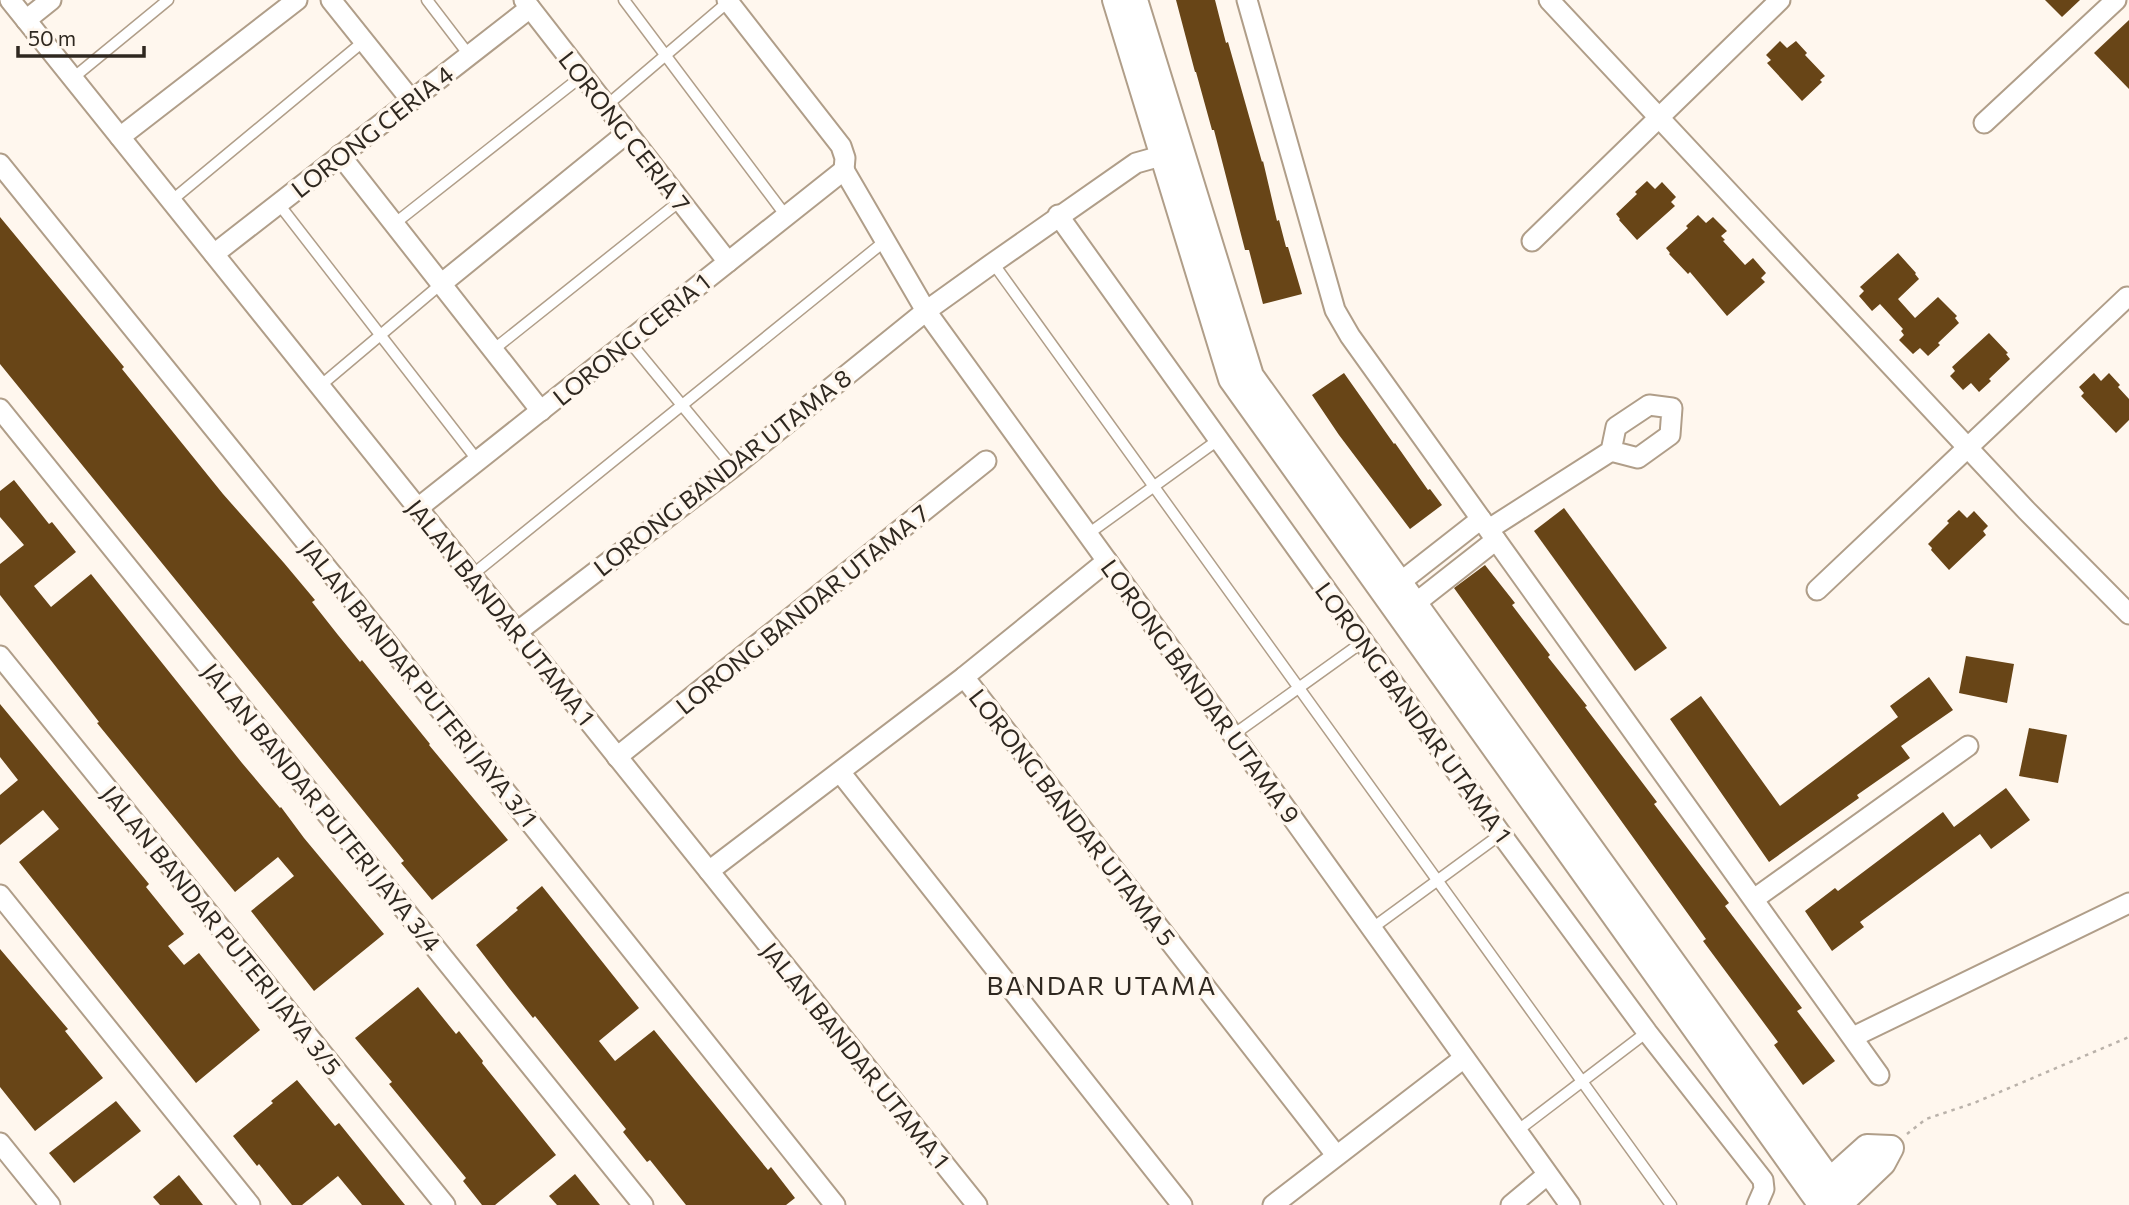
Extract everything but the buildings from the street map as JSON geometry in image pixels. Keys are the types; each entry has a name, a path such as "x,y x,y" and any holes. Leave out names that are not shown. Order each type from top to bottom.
{"street":[{"name":"JALAN BANDAR UTAMA 1","path":"10,0 977,1205"},
{"path":"26,20 51,0"},
{"path":"120,137 297,0"},
{"path":"331,0 411,100"},
{"path":"1115,0 1251,376 1392,589 1825,1199 1883,1163 1892,1148"},
{"path":"1135,0 1171,152"},
{"path":"1247,0 1335,310 1350,336 1880,1074"},
{"path":"1549,0 2026,510 2129,614"},
{"path":"1532,240 1780,0"},
{"path":"1984,123 2116,0"},
{"name":"LORONG BANDAR UTAMA 9","path":"728,1 841,146 845,158 844,170 926,311 1570,1205"},
{"name":"LORONG CERIA 4","path":"214,254 469,55 527,4"},
{"name":"LORONG CERIA 7","path":"527,4 728,262"},
{"path":"441,284 627,133"},
{"name":"LORONG BANDAR UTAMA 8","path":"517,632 733,467 926,311 1058,215 1136,163 1171,152"},
{"path":"340,155 541,411"},
{"name":"JALAN BANDAR PUTERI JAYA 3/1","path":"0,164 347,593 835,1205"},
{"name":"LORONG CERIA 1","path":"418,509 844,170"},
{"name":"LORONG BANDAR UTAMA 1","path":"1058,215 1501,834 1647,1032 1763,1180 1764,1189 1757,1205"},
{"path":"1817,590 2127,297"},
{"name":"JALAN BANDAR PUTERI JAYA 3/4","path":"0,409 643,1205"},
{"path":"1392,589 1425,563 1489,529 1611,451"},
{"name":"LORONG BANDAR UTAMA 7","path":"617,757 986,461"},
{"path":"1407,610 1440,584 1489,529"},
{"path":"709,872 964,677 1107,561"},
{"name":"JALAN BANDAR PUTERI JAYA 3/5","path":"0,656 445,1205"},
{"name":"LORONG BANDAR UTAMA 5","path":"964,677 1336,1156"},
{"path":"1754,899 1968,746"},
{"path":"840,772 1182,1205"},
{"path":"0,895 250,1205"},
{"path":"1853,1037 2129,903"},
{"path":"1273,1205 1464,1058"},
{"path":"0,1143 50,1205"},
{"path":"1511,1205 1548,1175"}],"lane":[{"path":"73,78 168,0"},
{"path":"427,0 469,55"},
{"path":"624,0 786,216"},
{"path":"606,106 728,1"},
{"path":"171,201 364,41"},
{"path":"394,224 582,76"},
{"path":"493,350 680,201"},
{"path":"278,203 478,461"},
{"path":"472,575 885,241"},
{"path":"993,263 1671,1205"},
{"path":"320,386 441,284"},
{"path":"629,341 733,467"},
{"path":"1087,534 1218,440"},
{"path":"1425,563 1440,584"},
{"path":"1233,735 1364,641"},
{"path":"1371,929 1501,834"},
{"path":"1517,1131 1647,1032"}],"path":[{"path":"1892,1148 1926,1119 1974,1104 2129,1037"}],"district":[{"name":"BANDAR UTAMA","path":"1102,984"}]}
